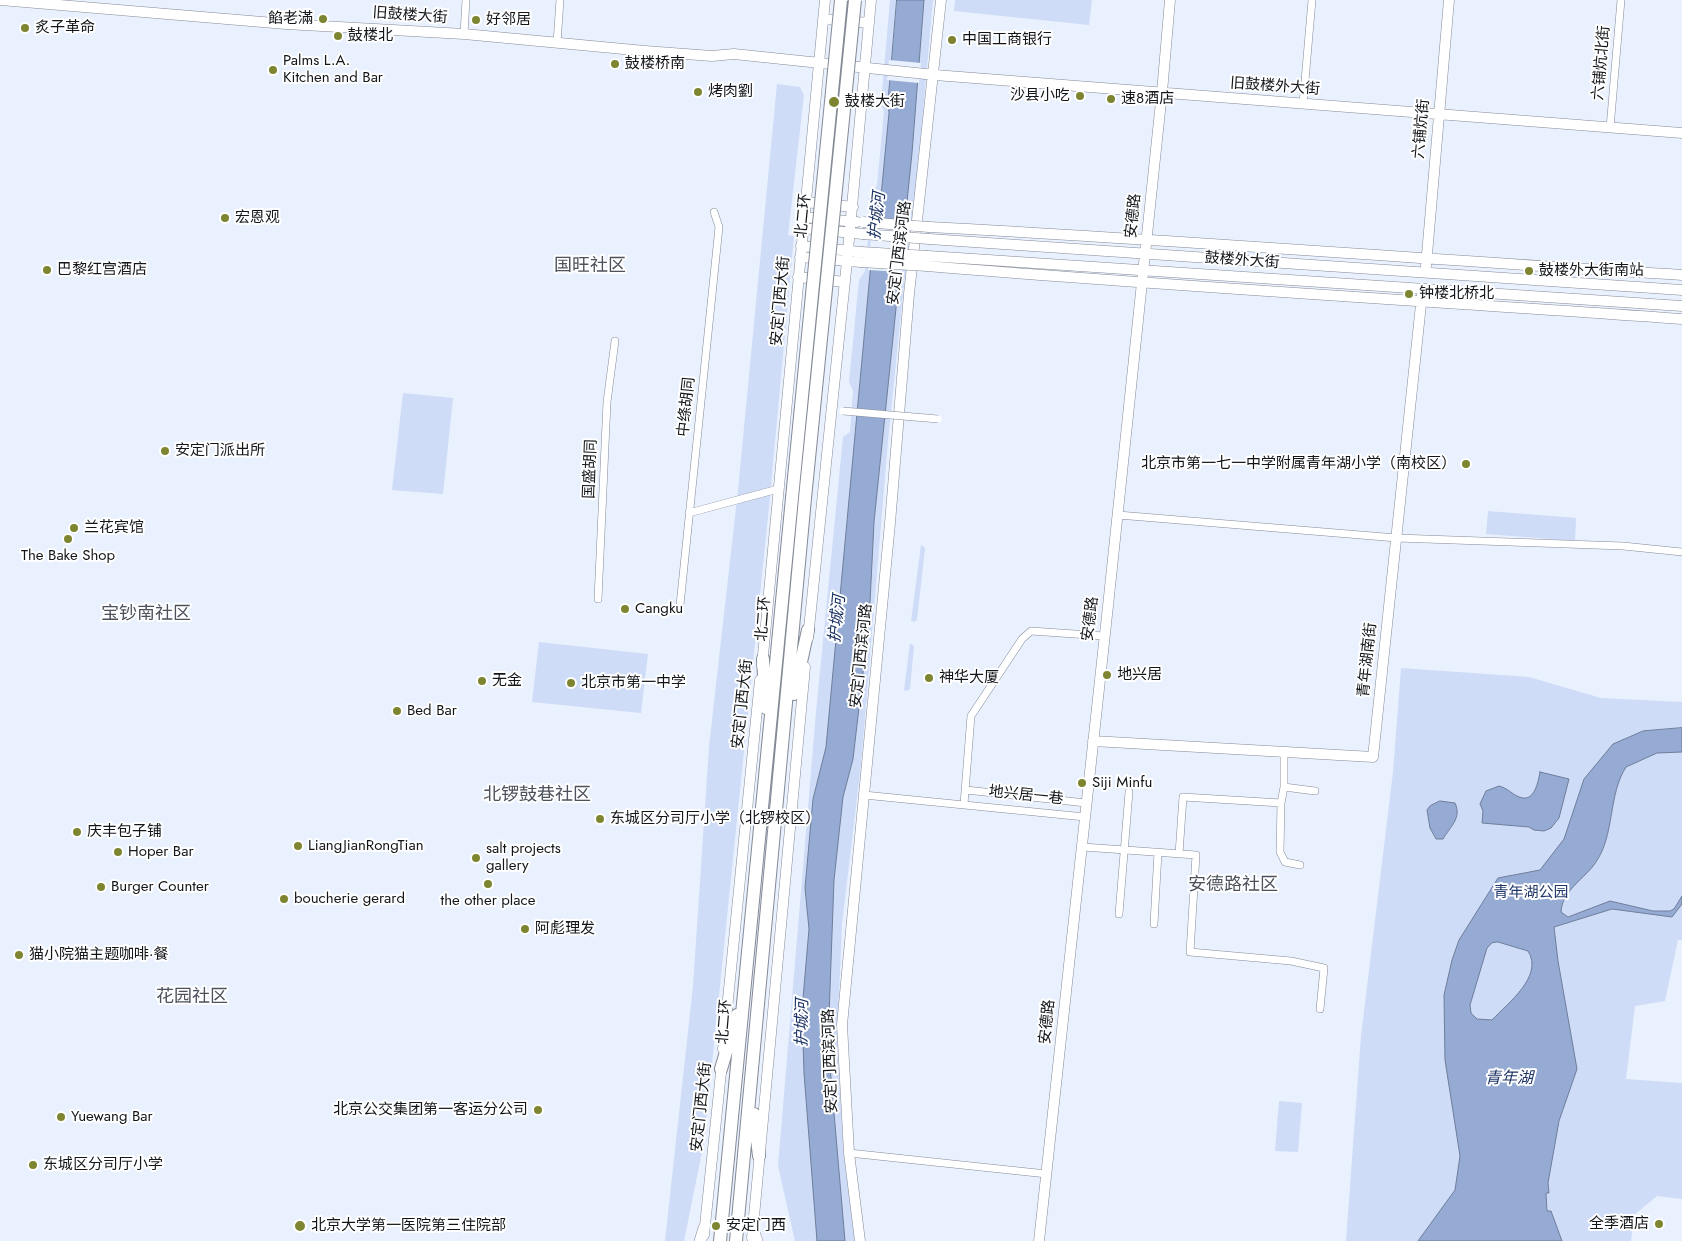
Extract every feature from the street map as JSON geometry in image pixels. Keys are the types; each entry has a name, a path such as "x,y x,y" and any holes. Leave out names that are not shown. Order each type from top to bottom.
{"highway":[{"name":"北二环","path":"720,1241 842,0"},
{"name":"北二环","path":"736,1241 782,745 855,0"},
{"path":"782,745 808,630"},
{"path":"762,659 768,746"},
{"path":"721,1069 745,986"},
{"path":"751,1090 759,1156"}],"main road":[{"path":"700,1241 704,1228"}],"street":[{"name":"旧鼓楼大街","path":"0,0 286,24 464,34 712,56 734,54 866,68"},
{"path":"464,34 466,0"},
{"path":"556,42 560,0"},
{"name":"安定门西大街","path":"704,1241 825,0"},
{"path":"754,1238 759,1156 808,630 853,207 872,0"},
{"name":"安定门西滨河路","path":"860,1241 849,1153 842,1025 890,522 909,294 942,0"},
{"name":"安德路","path":"1039,1241 1083,847 1086,803 1147,238 1170,0"},
{"path":"1304,104 1312,0"},
{"name":"六铺炕街","path":"1425,273 1449,0"},
{"name":"六铺炕北街","path":"1610,128 1621,0"},
{"path":"824,19 870,23"},
{"name":"旧鼓楼外大街","path":"866,68 1682,133"},
{"path":"805,202 853,207"},
{"name":"中绦胡同","path":"680,605 719,227 714,212"},
{"path":"804,217 851,221"},
{"name":"鼓楼外大街","path":"851,221 1147,238 1426,260 1682,275"},
{"name":"鼓楼外大街","path":"802,228 929,239 1682,290"},
{"name":"鼓楼外大街","path":"800,252 927,261 1143,270 1682,306"},
{"name":"鼓楼外大街","path":"927,261 1142,284 1421,300 1682,319"},
{"path":"798,277 845,282"},
{"name":"青年湖南街","path":"1094,741 1373,757 1422,289"},
{"name":"国盛胡同","path":"598,599 607,402 615,341"},
{"path":"832,410 938,419"},
{"path":"689,513 778,489"},
{"path":"1118,515 1397,538 1623,546 1682,552"},
{"path":"964,804 971,716 1022,640 1031,631 1104,636"},
{"path":"1284,752 1280,852 1285,862 1300,865"},
{"path":"1284,787 1315,791"},
{"name":"地兴居一巷","path":"966,790 1086,803"},
{"path":"1119,914 1129,792"},
{"name":"地兴居一巷","path":"864,795 1085,817"},
{"path":"1179,854 1184,797 1281,803"},
{"path":"1083,847 1196,855 1190,952 1290,961 1324,968 1320,1009"},
{"path":"1154,924 1158,852"},
{"path":"849,1153 1047,1174"}],"green space":[{"path":"890,0 933,0 914,213 904,284 888,441 861,764 842,924 837,1045 844,1157 855,1241 795,1241 778,1166 816,712 843,437 850,432 853,391 849,382 859,280 865,271 871,205 868,199 877,185 884,112 881,103"},
{"path":"955,0 1092,0 1089,25 954,11"},
{"path":"777,84 800,87 804,95 788,235 794,236 769,507 704,1142 684,1241 665,1241 693,986 709,747 738,490"},
{"path":"403,393 453,398 443,494 392,490"},
{"path":"1488,511 1576,518 1575,541 1486,534"},
{"path":"921,545 925,548 917,620 914,622 911,621"},
{"path":"539,642 648,654 641,713 532,702"},
{"path":"910,643 914,646 910,689 907,691 904,690"},
{"name":"青年湖公园","path":"1401,668 1529,677 1601,698 1682,702 1682,940 1678,940 1665,1001 1635,1006 1626,1079 1682,1083 1682,1199 1657,1196 1634,1215 1631,1241 1346,1241 1361,1036 1393,772"},
{"path":"1279,1101 1302,1103 1298,1152 1275,1151"}],"water":[{"name":"护城河","path":"897,0 924,0 912,153 874,522 869,622 853,759 843,797 834,880 828,1043 845,1241 817,1241 804,1073 802,1010 809,929 805,888 813,799 826,747 876,209 881,196 889,113 888,102"},
{"name":"青年湖","path":"1682,728 1682,752 1657,753 1626,767 1616,790 1602,851 1596,862 1565,897 1561,912 1568,917 1610,901 1653,911 1670,911 1674,909 1682,896 1682,904 1672,917 1612,909 1554,927 1577,1069 1559,1121 1548,1183 1549,1193 1546,1193 1547,1211 1551,1211 1562,1241 1418,1241 1455,1190 1460,1156 1445,1060 1444,995 1459,940 1498,878 1540,870 1564,839 1584,779 1613,744 1643,731","holes":["1498,942 1528,951 1532,960 1531,970 1522,988 1492,1020 1477,1019 1471,1013 1470,1005 1487,948 1492,943"]},
{"path":"1540,772 1569,779 1559,818 1551,828 1544,831 1534,830 1529,827 1482,823 1483,811 1480,804 1486,791 1499,786 1517,796 1527,798 1534,792"},
{"path":"1440,801 1455,803 1457,813 1454,822 1443,839 1436,839 1430,828 1427,810 1430,806"}],"pier":[{"path":"889,60 921,63 919,83 887,80"},
{"path":"873,218 908,220 902,272 868,270"}],"place":[{"name":"餡老滿","path":"323,19"},
{"name":"好邻居","path":"476,20"},
{"name":"炙子革命","path":"25,28"},
{"name":"鼓楼北","path":"338,36"},
{"name":"中国工商银行","path":"952,40"},
{"name":"鼓楼桥南","path":"615,64"},
{"name":"Palms L.A. Kitchen and Bar","path":"273,70"},
{"name":"烤肉劉","path":"698,92"},
{"name":"沙县小吃","path":"1080,96"},
{"name":"速8酒店","path":"1111,99"},
{"name":"鼓楼大街","path":"834,102"},
{"name":"宏恩观","path":"225,218"},
{"name":"巴黎红宫酒店","path":"47,270"},
{"name":"鼓楼外大街南站","path":"1529,271"},
{"name":"钟楼北桥北","path":"1409,294"},
{"name":"安定门派出所","path":"165,451"},
{"name":"北京市第一七一中学附属青年湖小学（南校区）","path":"1466,464"},
{"name":"兰花宾馆","path":"74,528"},
{"name":"The Bake Shop","path":"68,539"},
{"name":"Cangku","path":"625,609"},
{"name":"地兴居","path":"1107,675"},
{"name":"神华大厦","path":"929,678"},
{"name":"无金","path":"482,681"},
{"name":"北京市第一中学","path":"571,683"},
{"name":"Bed Bar","path":"397,711"},
{"name":"Siji Minfu","path":"1082,783"},
{"name":"东城区分司厅小学（北锣校区）","path":"600,819"},
{"name":"庆丰包子铺","path":"77,832"},
{"name":"LiangJianRongTian","path":"298,846"},
{"name":"Hoper Bar","path":"118,852"},
{"name":"salt projects gallery","path":"476,858"},
{"name":"the other place","path":"488,884"},
{"name":"Burger Counter","path":"101,887"},
{"name":"boucherie gerard","path":"284,899"},
{"name":"阿彪理发","path":"525,929"},
{"name":"猫小院猫主题咖啡·餐","path":"19,955"},
{"name":"北京公交集团第一客运分公司","path":"538,1110"},
{"name":"Yuewang Bar","path":"61,1117"},
{"name":"东城区分司厅小学","path":"33,1165"},
{"name":"全季酒店","path":"1659,1224"},
{"name":"北京大学第一医院第三住院部","path":"300,1226"},
{"name":"安定门西","path":"716,1226"}],"district":[{"name":"国旺社区","path":"590,267"},
{"name":"宝钞南社区","path":"146,615"},
{"name":"北锣鼓巷社区","path":"537,796"},
{"name":"安德路社区","path":"1233,886"},
{"name":"花园社区","path":"192,998"}]}
